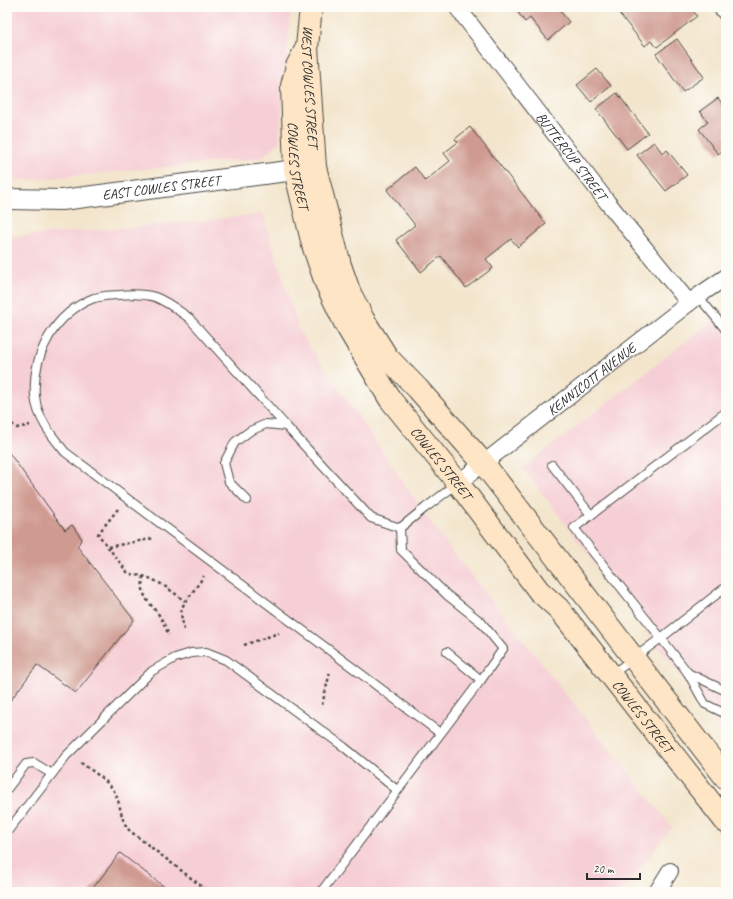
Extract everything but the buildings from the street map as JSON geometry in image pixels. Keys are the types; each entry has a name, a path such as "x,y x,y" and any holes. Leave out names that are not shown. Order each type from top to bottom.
{"main road":[{"name":"WEST COWLES STREET","path":"305,169 307,47 312,7"},
{"name":"COWLES STREET","path":"305,169 349,291 363,319 387,357 418,389 484,464 726,778"},
{"name":"COWLES STREET","path":"305,169 313,245 326,283 346,325 390,399 458,483 539,591 559,608 726,822"}],"street":[{"name":"BUTTERCUP STREET","path":"457,7 616,212 694,299"},
{"name":"EAST COWLES STREET","path":"7,199 62,200 305,169"},
{"name":"KENNICOTT AVENUE","path":"458,483 694,299 726,277"},
{"path":"657,892 670,871"}],"lane":[{"path":"400,528 371,518 189,318 172,306 154,297 128,294 95,298 63,318 48,337 39,358 35,396 41,417 49,433 65,452 440,733"},
{"path":"694,299 726,330"},
{"path":"726,412 574,528 688,673 705,704 726,714"},
{"path":"247,500 229,482 224,464 235,442 250,431 266,424 286,426"},
{"path":"552,465 591,515"},
{"path":"400,528 458,483"},
{"path":"320,892 503,649 481,622 447,596 401,550 400,528"},
{"path":"611,676 726,587"},
{"path":"7,832 66,756 152,671 175,658 191,653 206,652 226,660 344,747 397,790"},
{"path":"447,652 481,680"},
{"path":"688,673 726,691"},
{"path":"7,789 26,764 34,763 52,774"}],"path":[{"path":"7,420 17,428 32,424"},
{"path":"118,508 98,534 127,572 134,575 143,576 160,584 185,601"},
{"path":"108,547 155,538"},
{"path":"143,576 143,594 161,619 169,635"},
{"path":"184,630 181,610 185,601 204,576"},
{"path":"244,645 279,632"},
{"path":"322,705 330,672"},
{"path":"81,763 114,790 122,820 130,832 209,892"}],"shaded area":[{"path":"7,7 291,7 279,143 261,158 29,180 7,179"},
{"path":"263,214 299,331 444,541 672,827 622,892 7,892 7,237 159,225"},
{"path":"726,310 726,736 523,468"}]}
